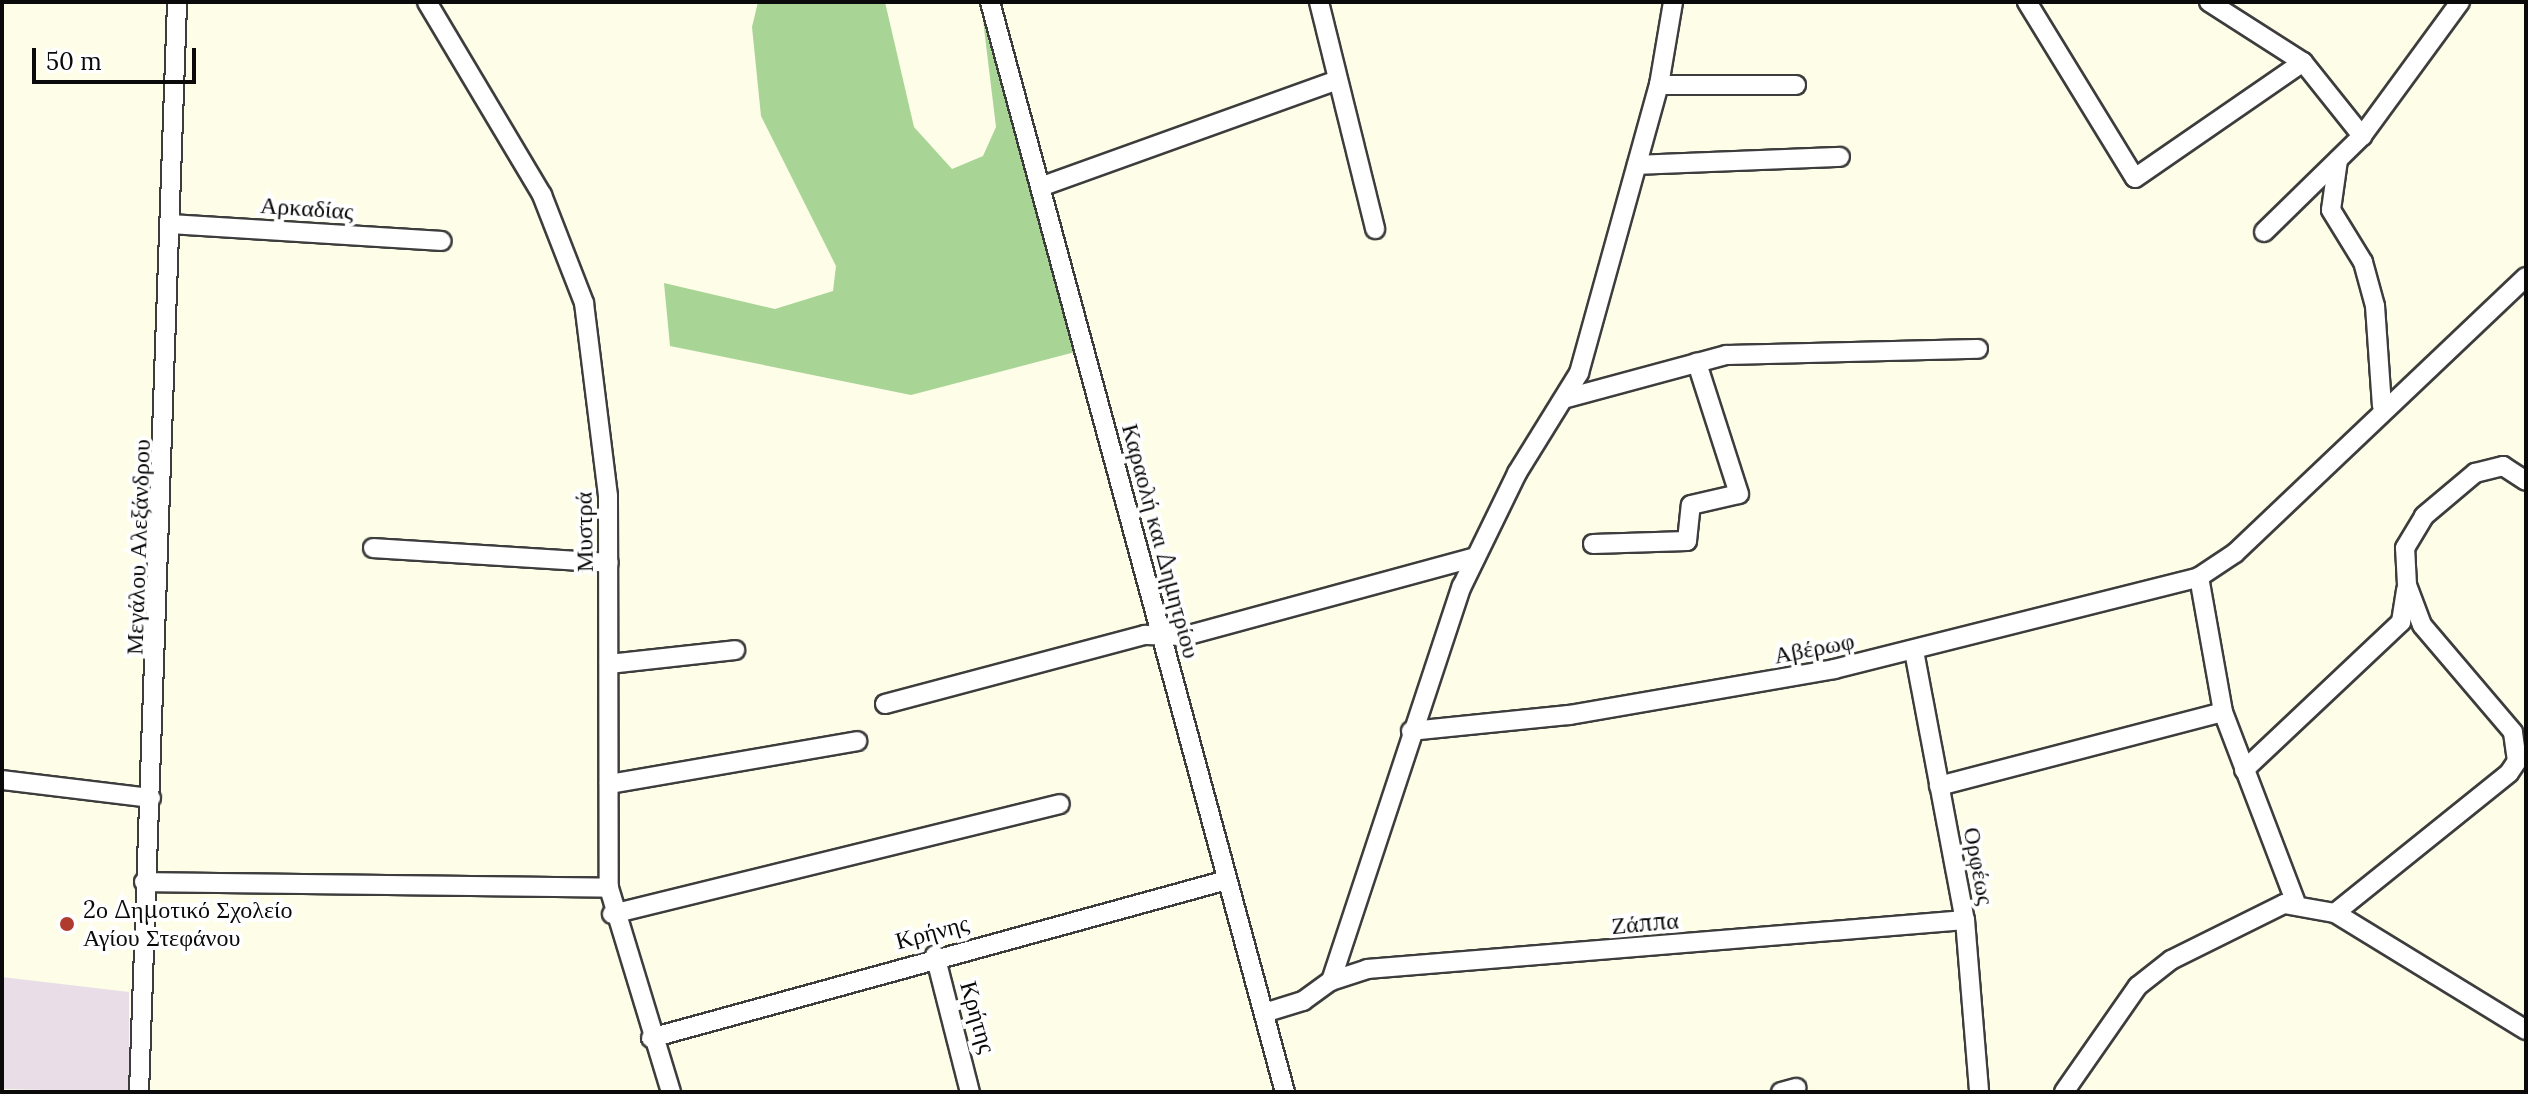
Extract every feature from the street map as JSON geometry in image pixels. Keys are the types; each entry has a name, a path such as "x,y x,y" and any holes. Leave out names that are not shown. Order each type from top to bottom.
{"street":[{"name":"Μεγάλου Αλεξάνδρου","path":"139,1092 177,2"},
{"name":"Μυστρά","path":"427,2 542,195 584,303 605,445 609,563 609,888 612,914 671,1092"},
{"name":"Καραολή και Δημητρίου","path":"990,2 1043,186 1160,636 1285,1092"},
{"path":"1319,2 1375,229"},
{"path":"1331,981 1411,731 1475,557 1517,473 1567,398 1659,85 1673,2"},
{"path":"2027,2 2135,178 2303,62"},
{"path":"2209,2 2303,62 2362,136"},
{"path":"2264,232 2362,136 2460,2"},
{"path":"1043,186 1338,80"},
{"path":"1659,85 1796,85"},
{"path":"1637,165 1840,157"},
{"path":"2338,160 2331,210 2363,262 2375,306 2382,406"},
{"name":"Αρκαδίας","path":"171,224 441,241"},
{"name":"Αβέρωφ","path":"1411,731 1647,703 1914,651 2199,577 2218,568 2382,406 2526,277"},
{"path":"1567,398 1726,355 1978,349"},
{"path":"1593,544 1687,541 1691,505 1739,494 1697,363"},
{"path":"2244,770 2401,622 2407,585 2405,548 2448,493 2491,466 2511,468 2526,481"},
{"path":"373,548 609,563"},
{"path":"885,704 1475,557"},
{"path":"2199,577 2223,712 2295,901"},
{"path":"2335,913 2517,761 2513,732 2422,625 2407,585"},
{"path":"609,664 735,650"},
{"name":"Ορφέως","path":"1914,651 1965,920 1979,1092"},
{"path":"1939,786 2223,712"},
{"path":"609,784 857,741"},
{"path":"2,780 151,798"},
{"path":"612,914 1060,804"},
{"name":"Κρήνης","path":"651,1038 935,955 1227,880"},
{"path":"144,882 609,888"},
{"path":"2064,1092 2152,974 2295,901 2335,913 2526,1030"},
{"name":"Ζάππα","path":"1264,1013 1303,1001 1331,981 1367,969 1965,920"},
{"name":"Κρήτης","path":"935,955 970,1092"}],"shaded area":[{"path":"2,977 129,992 129,1092 2,1089"}],"green space":[{"path":"758,2 885,2 914,127 952,169 983,156 996,127 983,20 1075,352 911,395 670,346 664,283 775,309 833,291 836,266 761,116 752,27"}],"place":[{"name":"2ο Δημοτικό Σχολείο Αγίου Στεφάνου","path":"67,924"}]}
